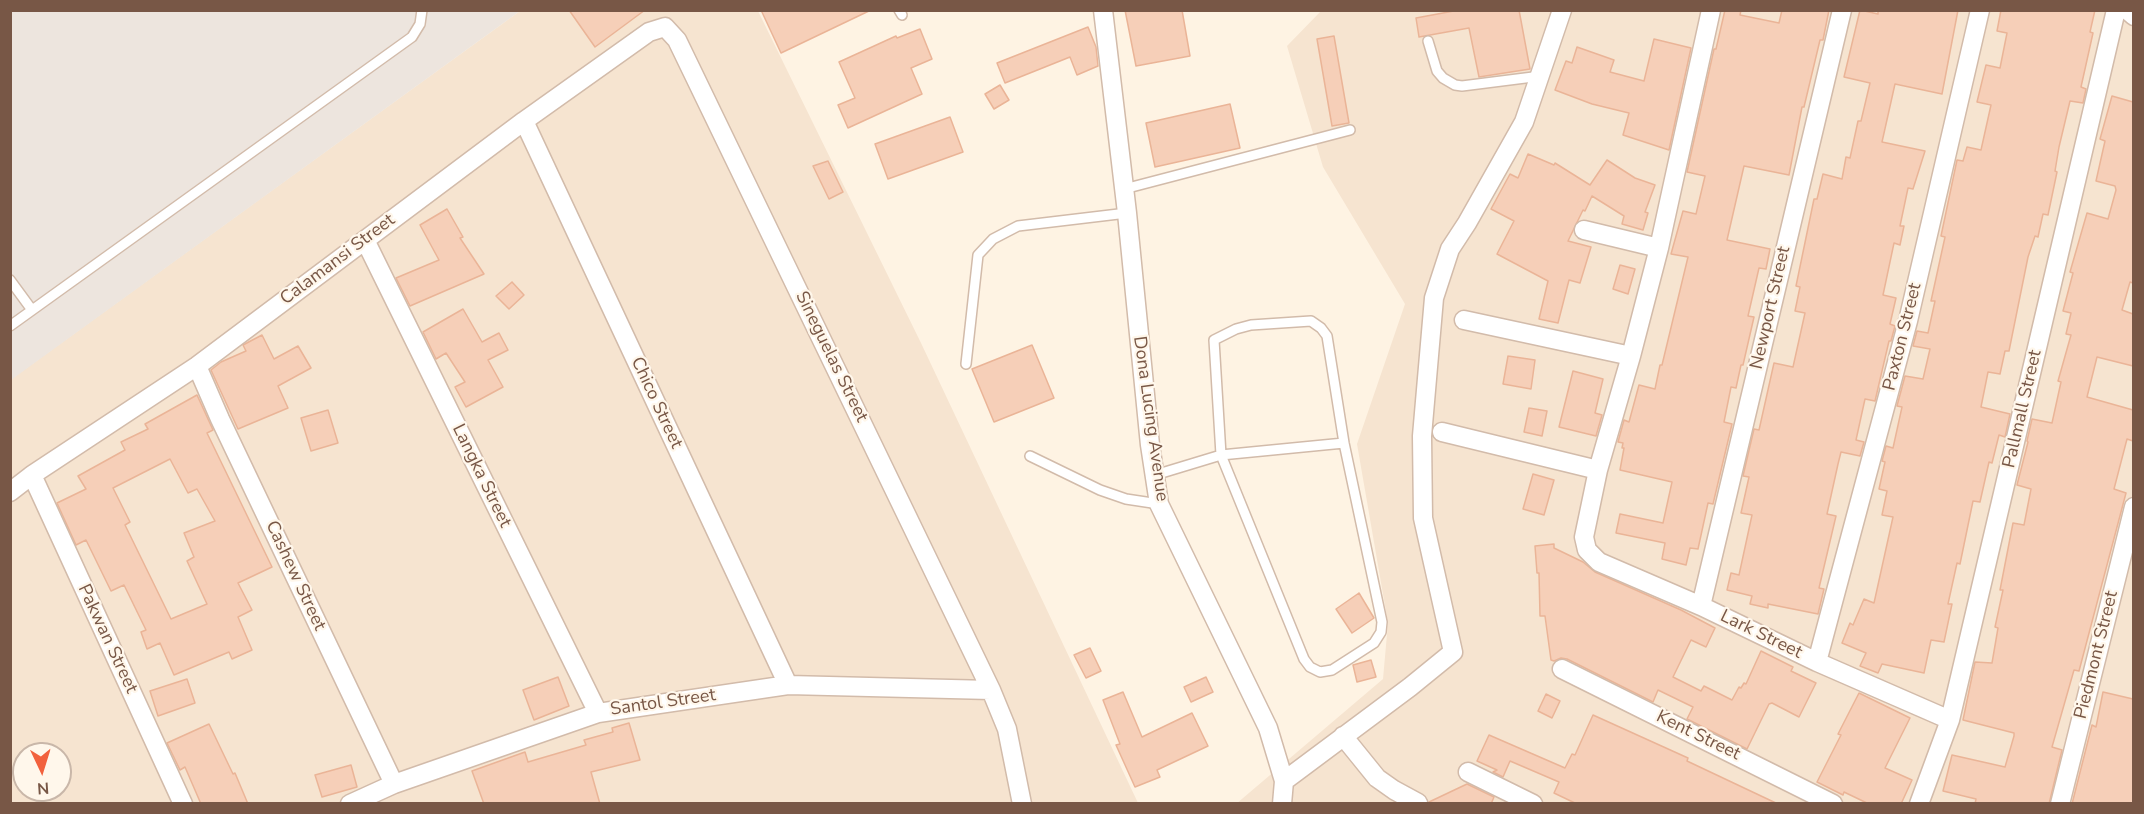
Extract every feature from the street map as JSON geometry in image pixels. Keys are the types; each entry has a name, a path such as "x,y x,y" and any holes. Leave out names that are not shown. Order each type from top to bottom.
{"street":[{"name":"Dona Lucing Avenue","path":"1103,10 1127,213 1142,373 1159,504 1268,728 1284,781 1282,804"},
{"path":"1284,781 1453,652 1424,518 1422,436 1434,298 1450,249 1524,123 1562,10"},
{"path":"1442,432 1598,470 1659,248 1711,10"},
{"name":"Newport Street","path":"1701,606 1842,10"},
{"name":"Paxton Street","path":"1818,662 1908,321 1980,10"},
{"name":"Pallmall Street","path":"1919,804 1950,720 2116,10"},
{"path":"2127,10 2133,16"},
{"name":"Calamansi Street","path":"10,492 32,475 197,366 524,121 649,32 665,27"},
{"name":"Sineguelas Street","path":"665,27 677,40 992,690 1007,729 1022,804"},
{"name":"Chico Street","path":"524,121 788,685"},
{"path":"1584,230 1659,248"},
{"name":"Langka Street","path":"365,240 598,713"},
{"path":"1464,320 1631,356"},
{"name":"Cashew Street","path":"197,366 394,784"},
{"name":"Lark Street","path":"1598,470 1584,537 1587,550 1599,562 1950,720"},
{"name":"Pakwan Street","path":"32,475 183,804"},
{"name":"Piedmont Street","path":"2060,804 2133,507"},
{"name":"Kent Street","path":"1562,669 1833,804"},
{"name":"Santol Street","path":"350,804 394,784 598,713 788,685 992,690"},
{"path":"1343,736 1377,778 1418,803"},
{"path":"1468,772 1533,804"}],"lane":[{"path":"10,326 412,38 420,24 422,10"},
{"path":"1428,41 1437,71 1443,78 1455,85 1540,76"},
{"path":"1124,189 1350,130"},
{"path":"966,364 978,255 993,239 1018,226 1127,213"},
{"path":"10,280 32,309"},
{"path":"1311,321 1321,328 1327,336 1344,443 1382,622 1381,632 1374,643 1332,670 1320,672 1310,667 1304,659 1221,455 1214,340 1236,329 1251,325 1311,321"},
{"path":"1155,475 1221,455 1344,443"},
{"path":"1030,456 1126,500 1159,504"}],"shaded area":[{"path":"11,11 520,11 11,380"},
{"path":"520,11 758,11 921,343 1138,803 11,803 10,380"},
{"path":"1321,11 2133,11 2133,803 1236,804 1383,679 1388,623 1357,444 1405,304 1323,167 1287,46"}],"building":[{"path":"569,10 645,10 595,47"},
{"path":"761,10 871,10 781,53"},
{"path":"1125,10 1182,10 1190,56 1136,66"},
{"path":"1459,10 1519,10 1530,69 1479,77 1469,28 1419,37 1416,18"},
{"path":"1725,10 1741,10 1740,15 1779,23 1782,10 1829,10 1823,40 1820,40 1804,107 1802,107 1789,175 1744,166 1727,240 1770,249 1766,269 1759,268 1748,316 1754,317 1743,365 1741,365 1736,388 1731,387 1724,422 1732,424 1713,504 1708,503 1698,549 1690,548 1686,565 1662,559 1665,543 1616,533 1620,514 1663,523 1672,482 1620,470 1624,448 1622,448 1623,443 1618,442 1624,420 1629,422 1639,385 1655,389 1660,365 1662,365 1688,257 1671,254 1683,211 1696,214 1705,176 1687,172 1714,49 1716,49"},
{"path":"1860,10 1878,14 1878,10 1958,10 1942,94 1895,84 1882,142 1925,151 1913,189 1908,188 1900,226 1904,226 1900,245 1894,243 1883,295 1896,298 1890,324 1895,326 1891,341 1889,341 1875,401 1865,399 1856,440 1864,442 1860,456 1841,452 1838,464 1827,514 1836,516 1819,588 1824,589 1818,614 1768,604 1768,608 1750,604 1752,596 1727,590 1731,573 1739,575 1752,515 1741,513 1749,477 1743,476 1754,429 1759,430 1774,363 1793,367 1805,313 1795,311 1800,287 1796,286 1814,199 1817,199 1823,174 1842,179 1846,157 1850,158 1858,121 1861,121 1870,83 1844,77"},
{"path":"2001,10 2095,10 2090,32 2093,33 2081,87 2086,89 2083,103 2070,101 2059,147 2055,171 2057,172 2048,215 2043,214 2038,237 2035,236 2028,257 2009,351 2005,351 2000,374 1988,372 1981,407 2010,414 2005,437 1999,435 1992,463 1989,462 1980,502 1973,501 1960,564 1957,563 1948,604 1952,604 1944,642 1931,640 1924,673 1882,664 1878,673 1860,666 1866,653 1842,643 1864,599 1874,603 1893,517 1882,515 1887,491 1879,489 1885,462 1882,461 1886,446 1893,448 1902,407 1897,406 1905,376 1923,379 1930,349 1913,346 1917,331 1928,333 1935,301 1931,301 1945,237 1941,236 1957,160 1963,161 1967,147 1981,150 1991,105 1977,102 1986,65 2000,68 2007,33 1997,31"},
{"path":"1088,27 1096,47 1098,66 1077,75 1070,57 1005,83 997,63"},
{"path":"920,29 932,59 911,68 922,94 848,128 838,105 855,98 839,62 896,36 897,38"},
{"path":"1334,36 1349,123 1332,126 1317,39"},
{"path":"1654,39 1691,48 1669,150 1623,135 1629,113 1592,104 1555,90 1566,61 1572,63 1577,47 1614,60 1610,72 1644,81"},
{"path":"1000,85 1009,100 994,109 985,94"},
{"path":"2112,96 2133,102 2133,283 2130,282 2122,310 2133,314 2133,366 2097,357 2087,397 2133,410 2133,441 2127,439 2114,489 2126,493 2079,671 2074,670 2052,747 2062,750 2049,804 1975,804 1976,799 1943,791 1952,755 2005,767 2014,736 2014,733 1963,720 1975,662 1992,663 1998,628 1995,627 2003,590 2000,590 2013,523 2024,525 2031,489 2017,485 2032,419 2052,423 2061,382 2058,381 2071,335 2066,334 2071,313 2063,311 2073,273 2070,272 2087,213 2108,219 2116,190 2115,186 2096,181 2105,141 2100,139"},
{"path":"1230,104 1240,148 1155,167 1146,123"},
{"path":"950,117 963,152 888,179 875,144"},
{"path":"1528,154 1554,165 1555,163 1590,185 1607,160 1635,178 1655,185 1645,212 1648,213 1643,230 1622,224 1624,216 1592,196 1568,241 1591,247 1580,283 1569,280 1558,323 1539,319 1548,281 1497,254 1514,221 1491,209 1510,174 1518,178"},
{"path":"828,161 843,192 829,199 813,166"},
{"path":"447,209 463,237 460,238 484,274 410,306 396,278 439,260 420,225"},
{"path":"1620,265 1635,269 1628,294 1613,289"},
{"path":"512,282 524,295 509,309 496,296"},
{"path":"463,309 482,342 499,333 508,350 488,360 503,387 466,407 455,387 465,382 446,353 436,359 423,332"},
{"path":"262,335 274,359 298,346 311,368 278,386 288,408 238,429 211,370 221,362 246,351 243,345"},
{"path":"1032,345 1054,398 994,422 972,369"},
{"path":"1508,356 1535,360 1531,389 1503,384"},
{"path":"1573,371 1603,379 1595,413 1602,415 1596,436 1559,427"},
{"path":"197,395 213,430 207,433 272,567 238,583 252,610 238,617 252,650 232,659 229,652 174,675 160,643 147,649 141,632 146,630 124,585 111,591 86,540 76,545 57,503 86,489 78,476 125,450 121,442 148,429 145,424","holes":["170,459 188,493 197,489 215,521 184,533 194,557 187,561 207,604 171,619 125,525 130,522 113,488"]},
{"path":"1529,408 1547,411 1542,436 1524,432"},
{"path":"328,410 338,443 311,451 301,418"},
{"path":"1533,474 1554,480 1544,515 1523,509"},
{"path":"1554,544 1554,548 1583,562 1595,572 1681,610 1715,628 1706,647 1691,640 1673,677 1701,691 1704,686 1732,700 1739,687 1746,684 1761,651 1793,667 1791,671 1816,683 1799,717 1772,703 1769,704 1747,749 1687,719 1693,707 1658,690 1653,702 1567,659 1551,660 1545,616 1540,616 1539,573 1537,573 1535,546"},
{"path":"1359,593 1374,618 1352,633 1336,609"},
{"path":"1090,648 1101,671 1086,678 1074,655"},
{"path":"1371,660 1376,677 1357,682 1353,665"},
{"path":"558,677 569,706 534,720 523,690"},
{"path":"1206,677 1213,692 1191,702 1184,687"},
{"path":"187,679 195,703 158,716 150,691"},
{"path":"1123,692 1142,737 1192,713 1208,746 1157,770 1160,777 1135,787 1116,745 1120,744 1103,700"},
{"path":"2103,692 2133,699 2133,804 2072,804 2092,725 2096,727"},
{"path":"1859,693 1910,718 1885,768 1912,780 1901,804 1869,804 1844,792 1843,795 1817,782"},
{"path":"1546,694 1560,701 1552,718 1538,711"},
{"path":"1593,715 1688,758 1687,761 1778,804 1577,804 1554,793 1559,782 1510,761 1503,777 1493,772 1497,770 1477,761 1489,735 1565,768 1572,754 1575,755"},
{"path":"629,723 640,760 591,772 600,804 484,804 472,771 525,752 528,762 586,745 584,740 613,732 612,728"},
{"path":"209,724 233,774 235,773 248,804 201,804 185,767 180,770 167,743"},
{"path":"351,765 357,787 322,797 315,775"},
{"path":"1467,784 1494,797 1491,804 1429,804 1429,802"}]}
